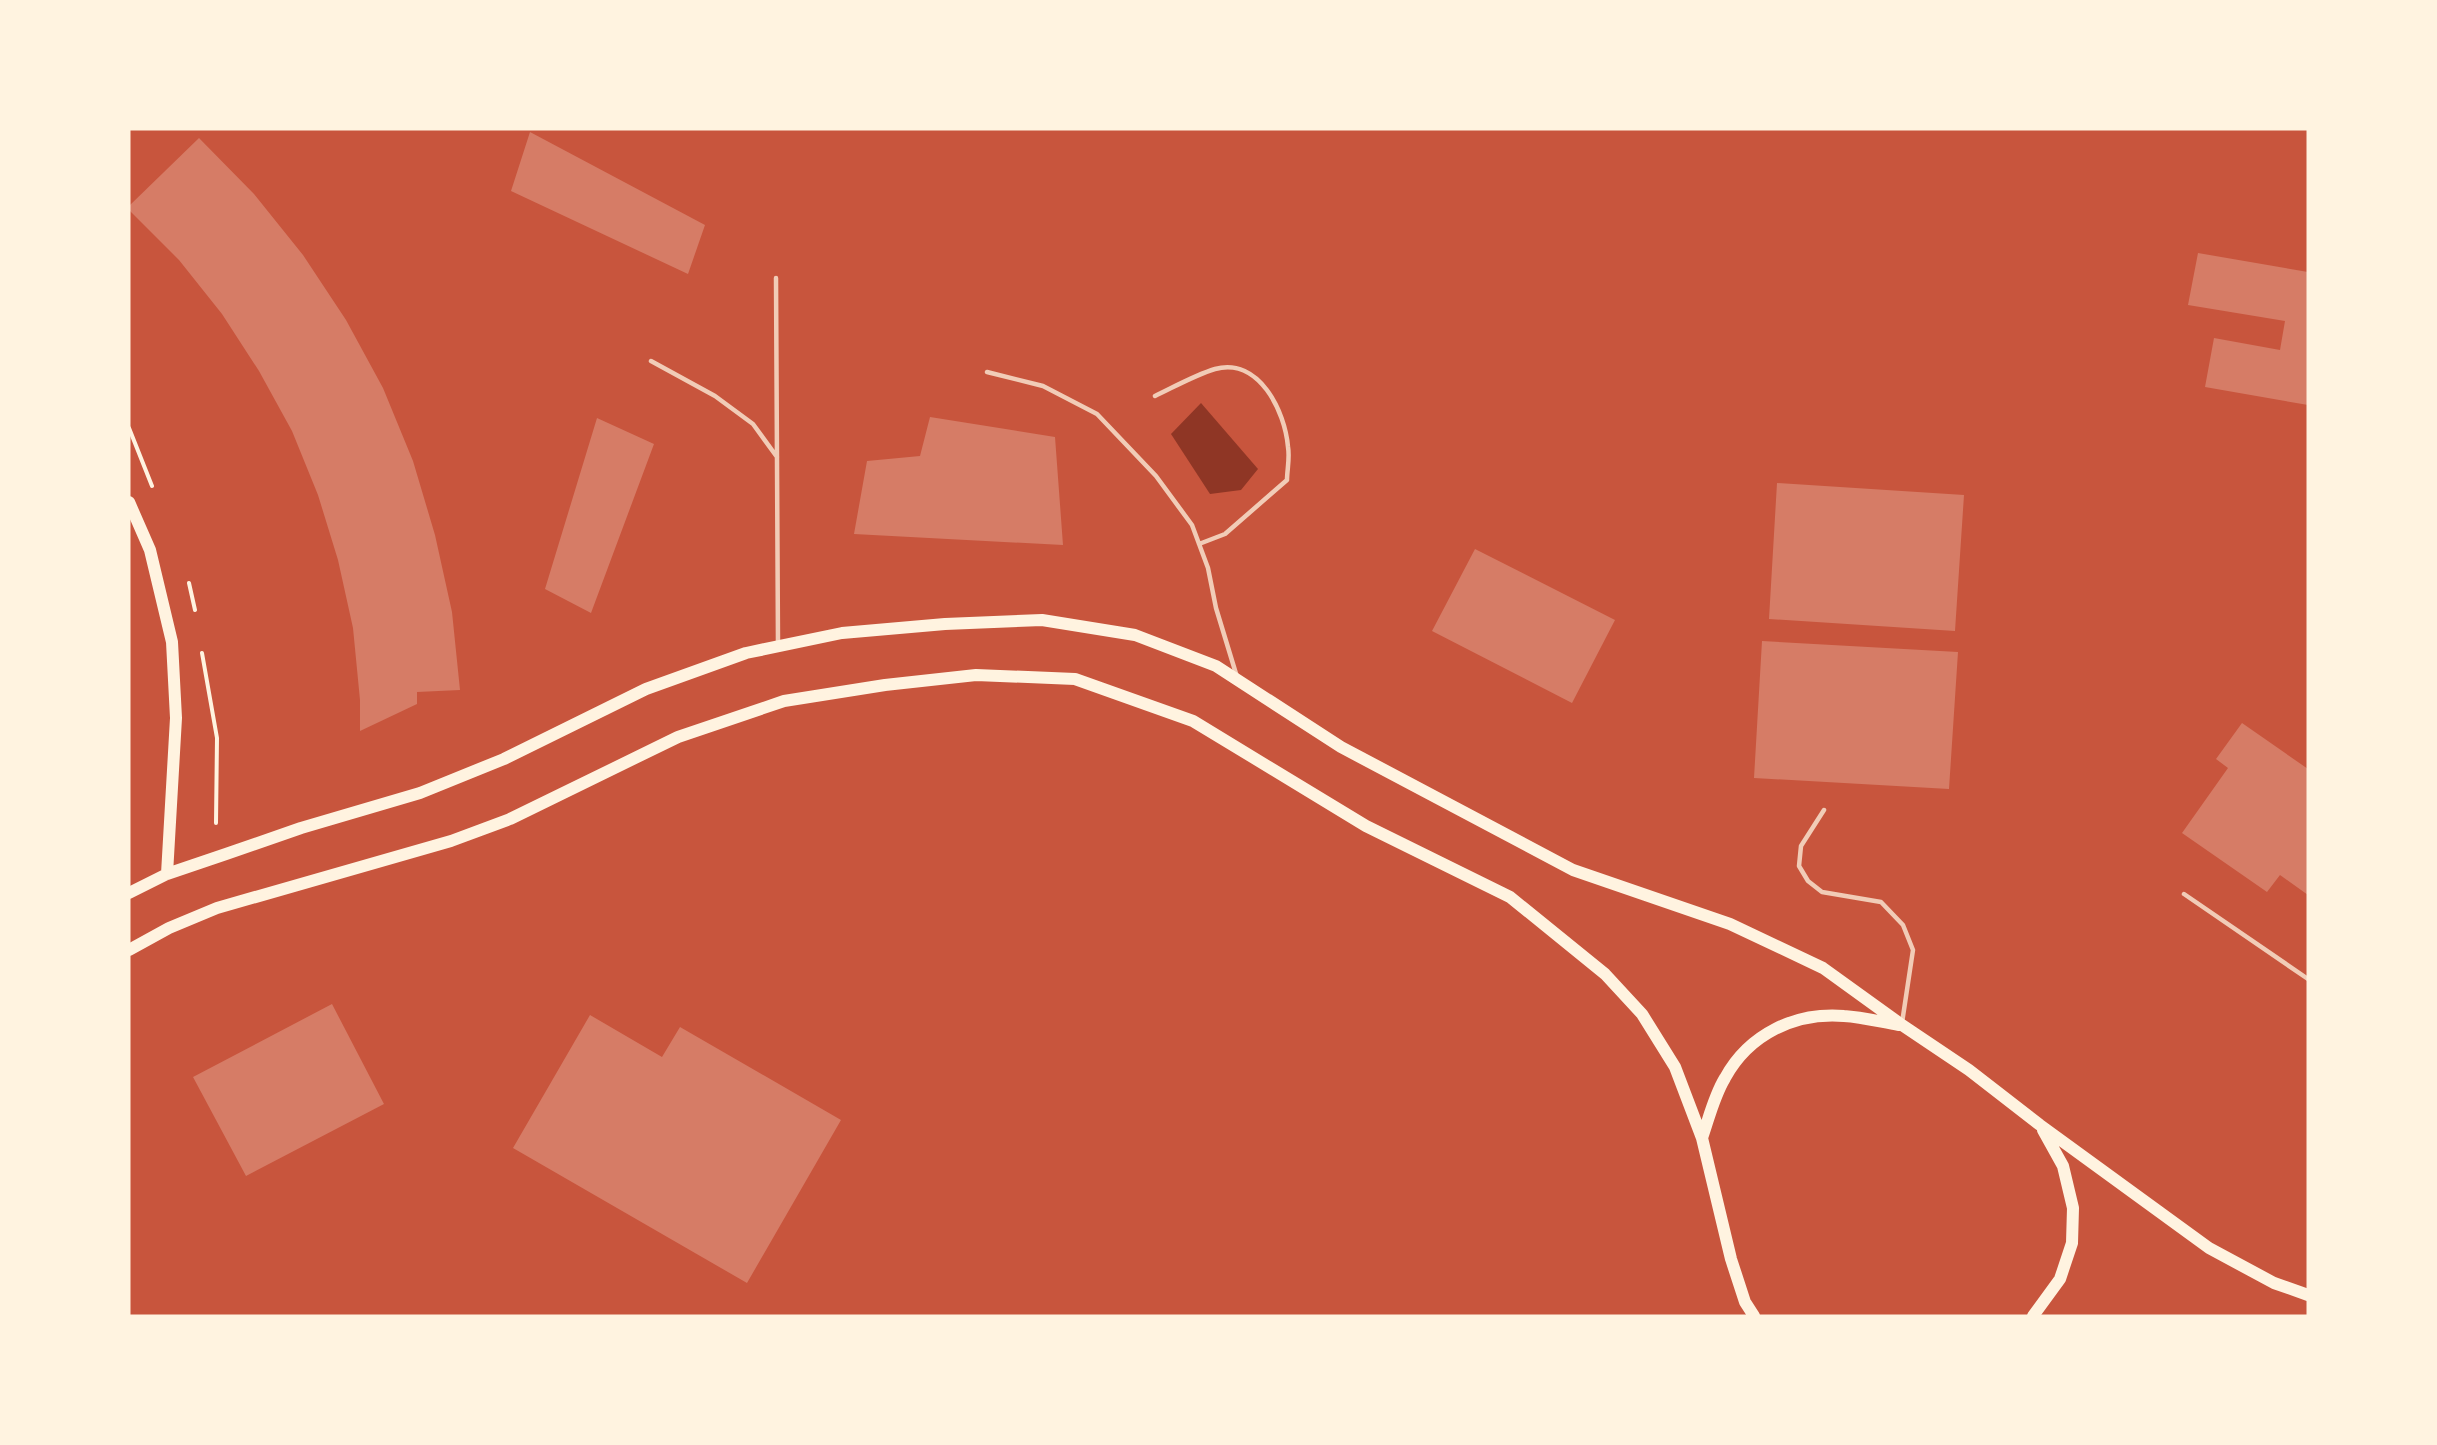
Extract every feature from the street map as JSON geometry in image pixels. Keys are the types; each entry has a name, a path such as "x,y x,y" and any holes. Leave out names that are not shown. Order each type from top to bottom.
{"main road":[{"path":"129,502 150,550 172,642 176,718 167,874"},
{"path":"129,893 167,874 300,828 420,793 504,759 646,689 746,653 843,633 945,624 1042,620 1135,635 1216,666 1341,747 1573,870 1730,924 1823,968 1969,1070 2208,1248 2274,1283 2308,1295"},
{"path":"129,950 169,928 217,908 451,841 510,819 678,737 784,701 885,685 976,675 1075,679 1193,721 1366,826 1510,897 1605,974 1642,1014 1675,1068 1702,1138 1731,1259 1745,1302 1754,1316"},
{"path":"1702,1138 1725,1078 1746,1048 1770,1030 1807,1017 1844,1016 1902,1025"},
{"path":"2033,1316 2060,1279 2072,1243 2073,1209 2063,1166 2040,1125"}],"lane":[{"path":"776,278 778,646"},
{"path":"651,361 715,396 753,424 777,457"},
{"path":"1155,396 1216,369 1239,369 1259,380 1276,403 1288,447 1287,480 1225,534 1199,544"},
{"path":"987,372 1043,386 1097,414 1156,476 1192,525 1208,568 1216,608 1238,680"},
{"path":"1824,810 1801,846 1799,866 1808,881 1822,892 1881,902 1903,925 1913,950 1902,1025"},
{"path":"2184,894 2308,979"}],"shaded area":[{"path":"1201,403 1258,469 1241,490 1210,494 1171,434"}],"building":[{"path":"530,132 705,225 688,274 511,191"},
{"path":"199,138 254,194 303,255 346,320 383,388 413,461 435,535 452,612 460,690 417,692 417,704 360,731 360,700 353,628 338,560 318,495 292,431 259,371 222,314 179,260 129,210 129,206"},
{"path":"2198,253 2308,272 2308,405 2205,387 2214,338 2280,350 2285,321 2188,305"},
{"path":"930,417 1055,437 1063,545 854,534 867,461 920,456"},
{"path":"597,418 654,444 591,613 545,589"},
{"path":"1777,483 1964,495 1955,631 1769,619"},
{"path":"1475,549 1615,620 1572,703 1432,631"},
{"path":"1762,641 1958,652 1949,789 1754,778"},
{"path":"2242,723 2308,769 2308,895 2280,875 2267,892 2182,833 2228,768 2216,759"},
{"path":"332,1004 384,1104 246,1176 193,1077"},
{"path":"590,1015 662,1057 680,1027 841,1120 747,1283 513,1148"}]}
